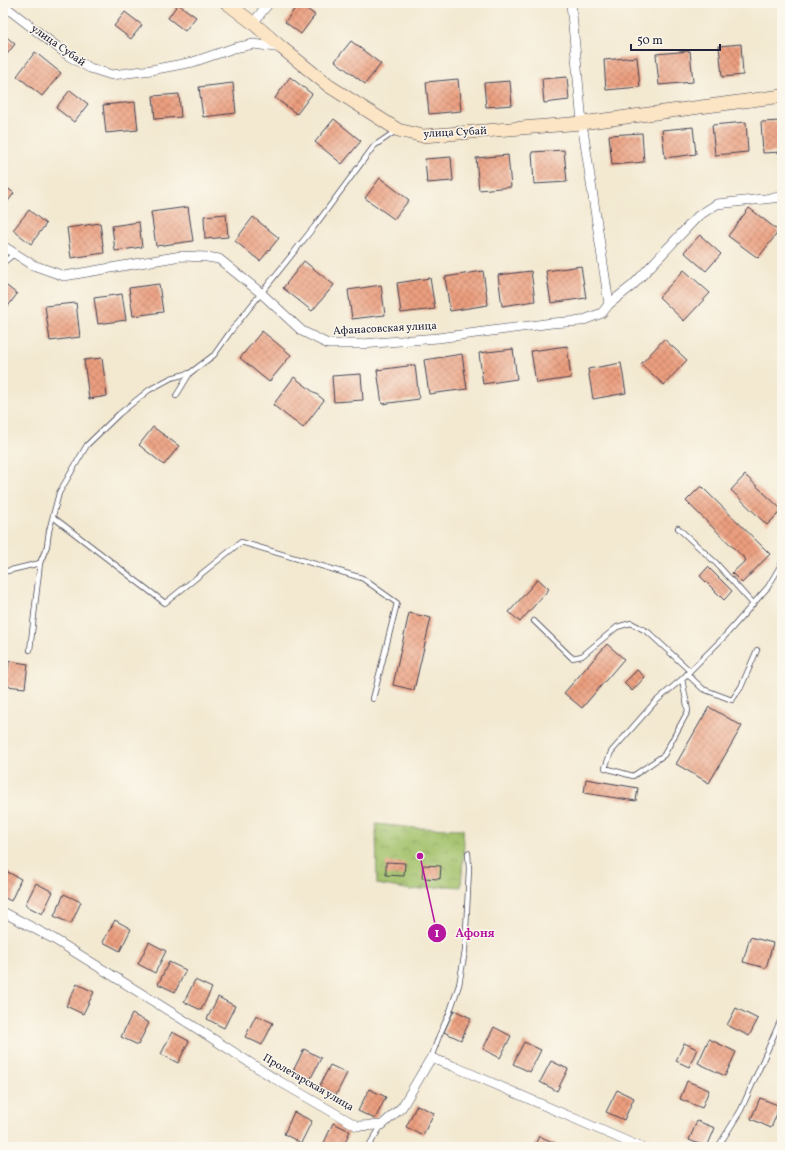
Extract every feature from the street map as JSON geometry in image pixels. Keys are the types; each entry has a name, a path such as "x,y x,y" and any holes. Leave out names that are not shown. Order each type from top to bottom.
{"street":[{"name":"улица Субай","path":"227,3 329,86 398,130 423,136 582,122 782,96"},
{"path":"253,23 269,3"},
{"path":"571,3 582,122 609,304"},
{"name":"улица Субай","path":"3,5 69,56 90,68 112,75 151,70 193,62 234,48 254,44 282,48"},
{"name":"Афанасовская улица","path":"3,246 33,265 64,276 180,256 219,259 261,293 302,331 328,344 362,344 438,338 552,323 582,321 602,313 609,304 633,285 698,216 717,204 782,197"},
{"name":"Пролетарская улица","path":"3,912 54,939 272,1077 357,1126 382,1125"},
{"path":"382,1125 402,1107 432,1058 640,1147"}],"lane":[{"path":"176,396 190,373 214,355 314,227 374,146 398,130"},
{"path":"3,262 14,254"},
{"path":"30,650 40,563 47,546 49,530 60,493 87,445 119,414 149,390 171,378 190,373"},
{"path":"53,517 165,603 241,542 362,578 397,603 373,699"},
{"path":"678,528 716,563 753,604"},
{"path":"3,572 40,563"},
{"path":"682,679 688,711 664,755 634,776 605,768 611,752 655,702 689,673 724,637 768,587 782,563"},
{"path":"534,621 572,658 582,656 617,627 631,623 648,632 703,689 732,700 741,687 757,650"},
{"path":"432,1058 459,985 465,951 469,869 468,853"},
{"path":"718,1147 741,1110 782,1017"},
{"path":"368,1147 382,1125"}],"green space":[{"path":"376,824 416,828 463,829 464,845 461,887 448,886 411,890 377,884"}],"building":[{"path":"299,3 315,15 301,34 285,22"},
{"path":"178,4 196,17 185,31 168,18"},
{"path":"125,12 142,25 131,39 114,26"},
{"path":"3,34 15,44 3,59"},
{"path":"351,41 381,64 365,84 335,61"},
{"path":"741,44 743,75 722,77 719,46"},
{"path":"690,51 693,82 659,85 656,54"},
{"path":"35,52 61,73 42,96 17,76"},
{"path":"637,57 640,87 606,90 604,60"},
{"path":"290,77 312,94 297,114 275,98"},
{"path":"567,77 569,100 544,103 542,79"},
{"path":"458,79 461,111 429,114 426,82"},
{"path":"510,81 512,105 486,107 484,83"},
{"path":"233,83 236,113 203,117 199,87"},
{"path":"70,90 88,104 74,122 56,108"},
{"path":"179,94 181,117 155,119 153,96"},
{"path":"135,102 138,130 106,133 103,105"},
{"path":"334,119 361,141 342,164 315,142"},
{"path":"782,121 782,152 763,153 761,122"},
{"path":"746,122 748,152 715,155 712,125"},
{"path":"693,127 696,154 665,158 662,130"},
{"path":"642,133 644,162 612,165 609,135"},
{"path":"564,150 567,182 534,184 532,152"},
{"path":"508,155 511,187 479,190 476,158"},
{"path":"451,157 453,181 427,183 425,159"},
{"path":"380,178 409,200 394,219 365,198"},
{"path":"3,185 14,193 3,208"},
{"path":"188,207 193,241 156,246 151,212"},
{"path":"749,208 779,231 758,258 728,236"},
{"path":"29,210 46,224 31,244 13,230"},
{"path":"226,214 228,237 205,239 204,216"},
{"path":"253,217 279,238 260,261 235,241"},
{"path":"139,222 142,247 115,251 112,226"},
{"path":"100,223 104,253 71,258 67,228"},
{"path":"700,235 721,254 706,271 684,252"},
{"path":"304,261 334,285 312,311 283,288"},
{"path":"581,266 586,298 551,303 546,271"},
{"path":"684,270 710,293 684,321 659,297"},
{"path":"483,271 488,305 450,311 445,277"},
{"path":"531,271 535,301 502,306 498,275"},
{"path":"430,278 435,309 401,313 397,283"},
{"path":"3,283 17,294 3,313"},
{"path":"159,284 163,312 133,316 129,288"},
{"path":"381,285 385,315 352,319 348,290"},
{"path":"122,294 126,320 98,324 94,298"},
{"path":"76,303 80,337 50,341 45,306"},
{"path":"262,331 291,355 269,382 240,358"},
{"path":"664,339 687,360 664,385 641,364"},
{"path":"567,346 571,378 536,383 531,351"},
{"path":"513,349 517,379 483,384 479,353"},
{"path":"462,354 467,389 429,394 424,360"},
{"path":"102,358 107,396 89,399 84,360"},
{"path":"621,363 626,393 593,399 588,369"},
{"path":"415,365 419,399 382,404 377,370"},
{"path":"361,374 363,400 334,402 332,376"},
{"path":"294,377 324,400 303,428 273,405"},
{"path":"153,427 179,446 164,465 139,445"},
{"path":"745,475 782,510 767,525 731,490"},
{"path":"701,486 770,554 742,583 732,573 746,560 686,501"},
{"path":"708,567 732,591 724,600 700,576"},
{"path":"538,579 549,589 520,622 509,612"},
{"path":"409,613 431,618 414,690 393,685"},
{"path":"607,644 624,659 582,708 564,693"},
{"path":"9,661 28,664 25,688 6,686"},
{"path":"637,670 645,677 632,691 624,683"},
{"path":"709,707 742,726 709,783 676,764"},
{"path":"586,779 638,788 636,801 584,793"},
{"path":"386,862 405,863 404,876 386,875"},
{"path":"423,865 441,866 440,879 422,878"},
{"path":"4,870 21,879 11,901 3,897"},
{"path":"36,883 53,892 42,914 25,905"},
{"path":"64,894 81,902 71,924 54,916"},
{"path":"115,920 131,929 120,951 103,942"},
{"path":"750,937 773,943 766,968 743,962"},
{"path":"149,942 166,951 155,973 138,964"},
{"path":"169,962 186,970 175,992 158,984"},
{"path":"195,980 212,988 201,1010 184,1002"},
{"path":"77,984 94,992 83,1014 66,1006"},
{"path":"218,997 235,1006 224,1028 207,1019"},
{"path":"736,1008 758,1019 749,1036 727,1025"},
{"path":"454,1010 471,1018 461,1040 444,1032"},
{"path":"132,1014 149,1023 138,1045 121,1037"},
{"path":"256,1015 273,1023 262,1045 245,1037"},
{"path":"494,1027 511,1036 500,1058 483,1049"},
{"path":"172,1032 189,1041 178,1063 161,1054"},
{"path":"709,1039 736,1052 725,1076 698,1063"},
{"path":"524,1042 541,1050 530,1072 513,1064"},
{"path":"684,1043 697,1049 689,1067 676,1061"},
{"path":"304,1049 321,1058 310,1080 293,1071"},
{"path":"551,1061 568,1069 557,1091 540,1082"},
{"path":"330,1065 347,1073 336,1095 319,1087"},
{"path":"687,1081 709,1090 702,1108 680,1099"},
{"path":"369,1089 386,1097 375,1119 358,1111"},
{"path":"617,1090 634,1098 624,1120 606,1112"},
{"path":"760,1098 780,1106 771,1128 751,1119"},
{"path":"417,1105 434,1113 423,1135 406,1127"},
{"path":"294,1112 312,1121 301,1143 284,1134"},
{"path":"697,1121 715,1128 707,1147 689,1140"},
{"path":"333,1123 350,1131 343,1147 327,1147 323,1145"},
{"path":"539,1136 557,1144 555,1147 534,1147"}],"place":[{"name":"Афоня","path":"420,856"}]}
